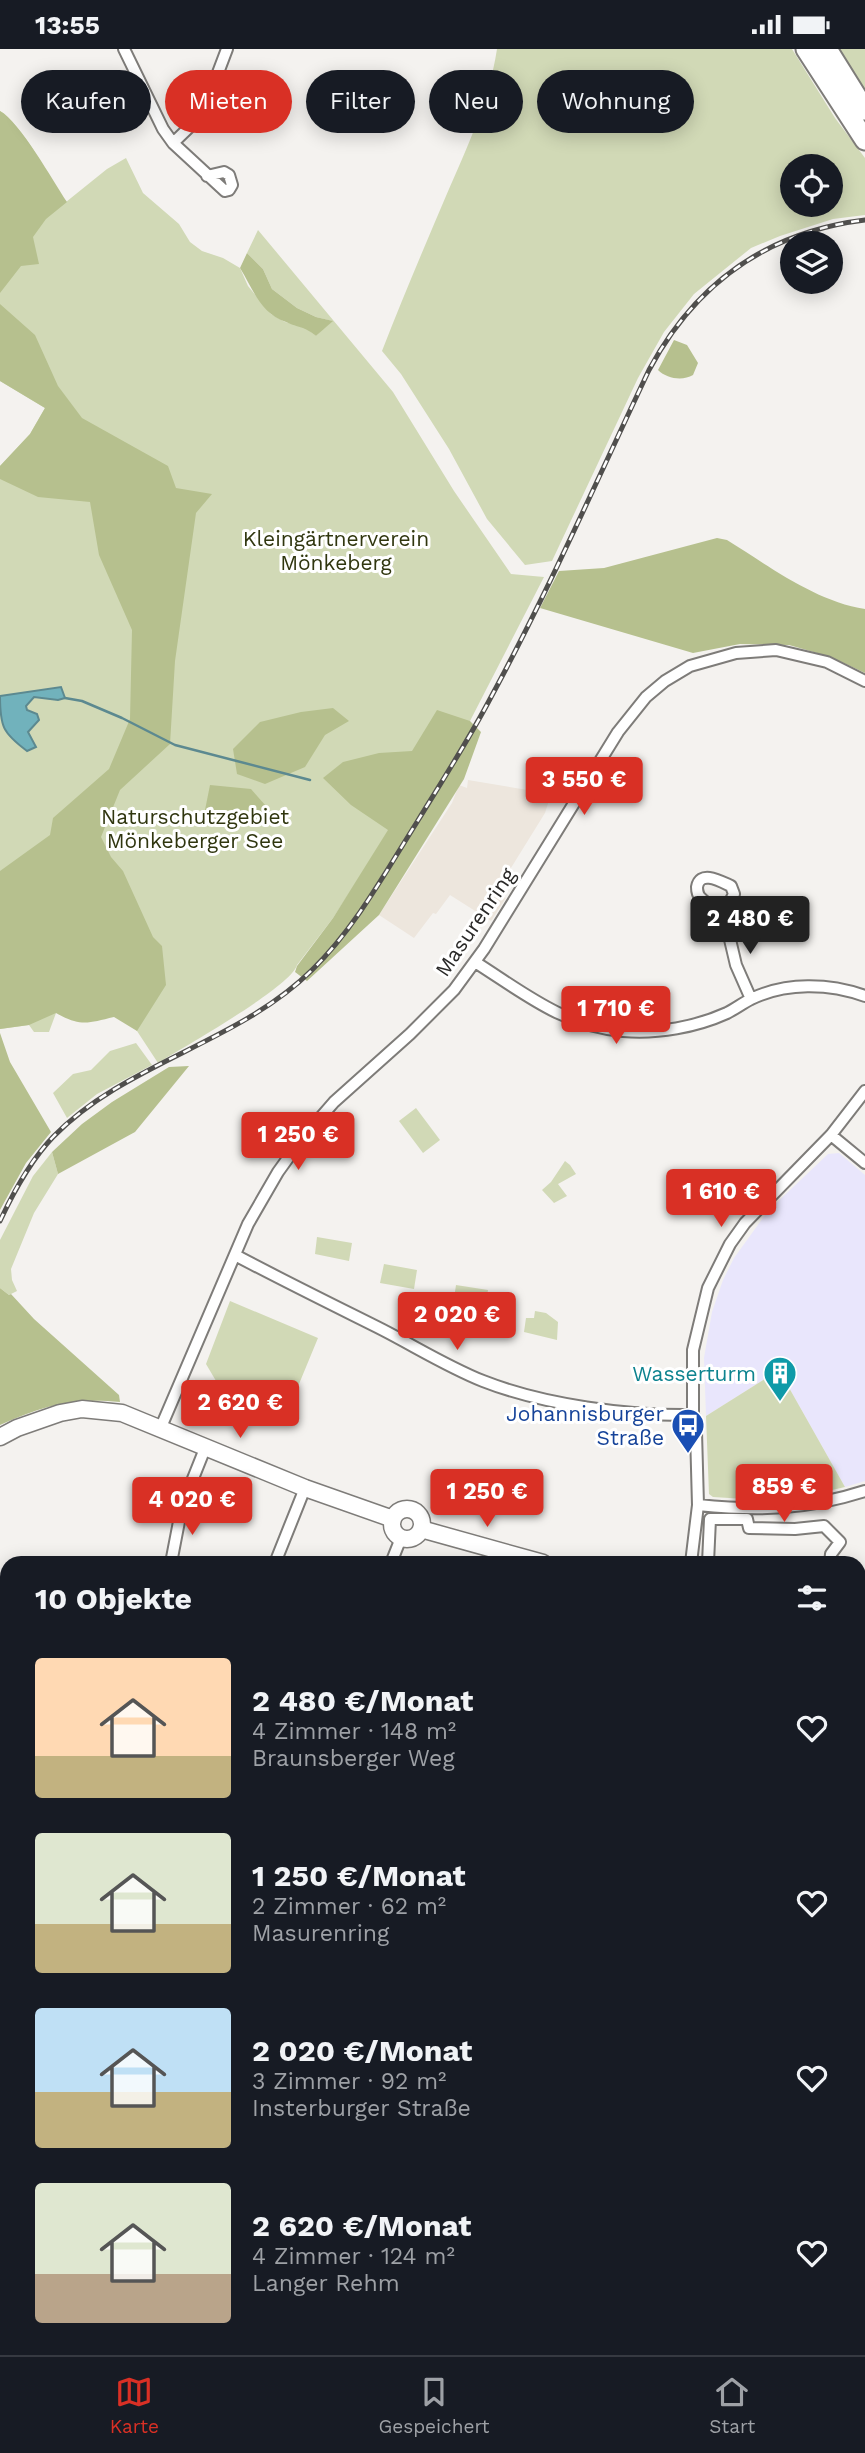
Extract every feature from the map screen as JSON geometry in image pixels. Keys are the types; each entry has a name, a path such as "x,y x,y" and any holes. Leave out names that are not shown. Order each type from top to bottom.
{"highway":[{"path":"806,49 865,140"},
{"path":"827,49 865,110"}],"street":[{"path":"124,49 163,129 173,143 207,176"},
{"path":"173,143 202,115 227,49"},
{"name":"Masurenring","path":"161,1427 248,1224 278,1172 334,1102 440,1006 475,962 618,732 646,697 665,681 690,666 736,653 776,650 827,663 865,681"},
{"path":"724,914 736,965 751,999"},
{"path":"475,962 559,1015 621,1031 639,1032 684,1027 729,1012 751,999 771,992 818,986 865,996"},
{"path":"692,1556 698,1505 693,1350 701,1311 718,1267 737,1233 760,1205 831,1135 865,1091"},
{"path":"831,1135 865,1163"},
{"path":"235,1255 427,1356 484,1381 529,1394 602,1409 693,1415"},
{"path":"0,1437 39,1419 60,1413 82,1409 122,1413 305,1488 393,1519"},
{"path":"172,1556 182,1506 205,1446"},
{"path":"278,1556 305,1488"},
{"path":"698,1505 747,1510 795,1508 841,1499 865,1491"},
{"path":"412,1510 419,1516 421,1529 410,1539 401,1538 393,1528 393,1519 399,1512 412,1510"},
{"path":"708,1556 710,1518 747,1519 749,1528 795,1529 824,1526 840,1542 831,1556"},
{"path":"421,1529 518,1556"},
{"path":"394,1556 401,1538"}],"shaded area":[{"path":"468,780 551,794 545,813 496,892 506,898 491,921 450,895 414,938 379,915 452,803 459,785 467,788"},
{"path":"839,1153 865,1175 865,1481 845,1487 779,1370 706,1416 704,1358 712,1312 734,1258 768,1211 828,1154"}],"green space":[{"path":"497,49 792,49 835,118 865,158 865,215 833,219 796,231 780,231 780,236 751,248 694,294 664,332 638,378 552,561 525,565 487,519 449,449 401,374 382,351 472,133 523,133 523,70 492,70"},
{"path":"837,49 865,49 865,94"},
{"name":"Naturschutzgebiet Mönkeberger See","path":"0,111 26,139 66,202 107,169 126,158 143,193 179,224 190,242 202,251 223,258 240,268 248,286 271,314 285,322 305,327 316,336 332,321 297,308 272,289 263,269 247,253 258,230 393,392 454,491 511,574 544,577 470,721 417,789 333,918 290,975 257,1002 158,1063 137,1031 110,969 56,1013 49,1032 34,1032 29,1025 0,1029 0,466 30,434 45,408 0,381"},
{"path":"0,111 26,139 67,202 46,219 33,237 39,264 21,266 0,293"},
{"path":"247,253 263,269 272,289 297,308 333,321 316,336 270,313 258,299 240,268"},
{"path":"0,304 35,335 58,386 82,418 168,466 176,488 212,494 196,513 175,661 170,744 120,790 101,837 111,857 123,871 153,937 162,946 166,985 137,1031 114,1017 85,1023 56,1013 29,1025 0,1029 0,871 50,835 53,818 109,769 130,719 132,630 99,555 90,502 38,497 0,479 0,466 30,434 45,408 0,381"},
{"path":"674,340 687,345 698,363 693,375 675,378 658,370"},
{"path":"717,538 727,540 810,591 846,605 865,609 865,673 831,657 789,645 740,644 693,653 540,608 559,571 604,568"},
{"path":"333,708 349,721 325,735 305,767 265,784 237,774 233,749 260,722"},
{"path":"437,710 470,721 481,732 464,779 379,915 307,981 295,972 297,966 333,918 388,830 351,805 323,778 343,762 379,753 412,751"},
{"path":"210,785 251,789 266,806 258,819 212,820 205,810"},
{"path":"0,1033 10,1062 51,1132 26,1163 0,1210"},
{"path":"136,1043 152,1065 97,1094 67,1118 53,1093 73,1074 91,1070 110,1051"},
{"path":"189,1066 135,1132 58,1174 52,1152 82,1124 169,1067"},
{"path":"416,1108 440,1140 423,1153 399,1121"},
{"path":"52,1152 58,1174 34,1213 11,1269 17,1291 9,1295 0,1288 0,1240 33,1176"},
{"path":"565,1161 576,1174 558,1184 567,1196 554,1203 542,1190"},
{"path":"317,1237 352,1243 349,1261 315,1254"},
{"path":"384,1264 417,1270 414,1289 380,1283"},
{"path":"456,1285 488,1290 484,1312 453,1305"},
{"path":"0,1288 11,1294 34,1319 119,1395 120,1402 72,1402 30,1413 0,1425"},
{"path":"230,1301 318,1338 287,1413 219,1386 206,1364"},
{"path":"535,1311 546,1313 558,1322 557,1340 524,1332 526,1318 534,1318"},
{"path":"779,1370 845,1487 815,1494 762,1500 713,1497 709,1494 706,1416"}],"water":[{"path":"61,687 65,698 58,700 34,697 26,706 27,710 37,714 39,720 28,732 36,747 27,751 4,728 0,696"}],"waterway":[{"path":"65,698 82,701 122,718 175,745 310,780"}],"railway":[{"path":"0,1221 37,1156 53,1137 82,1111 147,1071 250,1017 282,995 328,954 356,918 482,715 552,577 649,370 667,339 688,312 738,267 766,250 796,236 829,226 865,220"}],"place":[{"name":"Wasserturm","path":"780,1403"},
{"name":"Johannisburger Straße","path":"688,1455"}],"park label":[{"name":"Kleingärtnerverein Mönkeberg","path":"336,550"}]}
